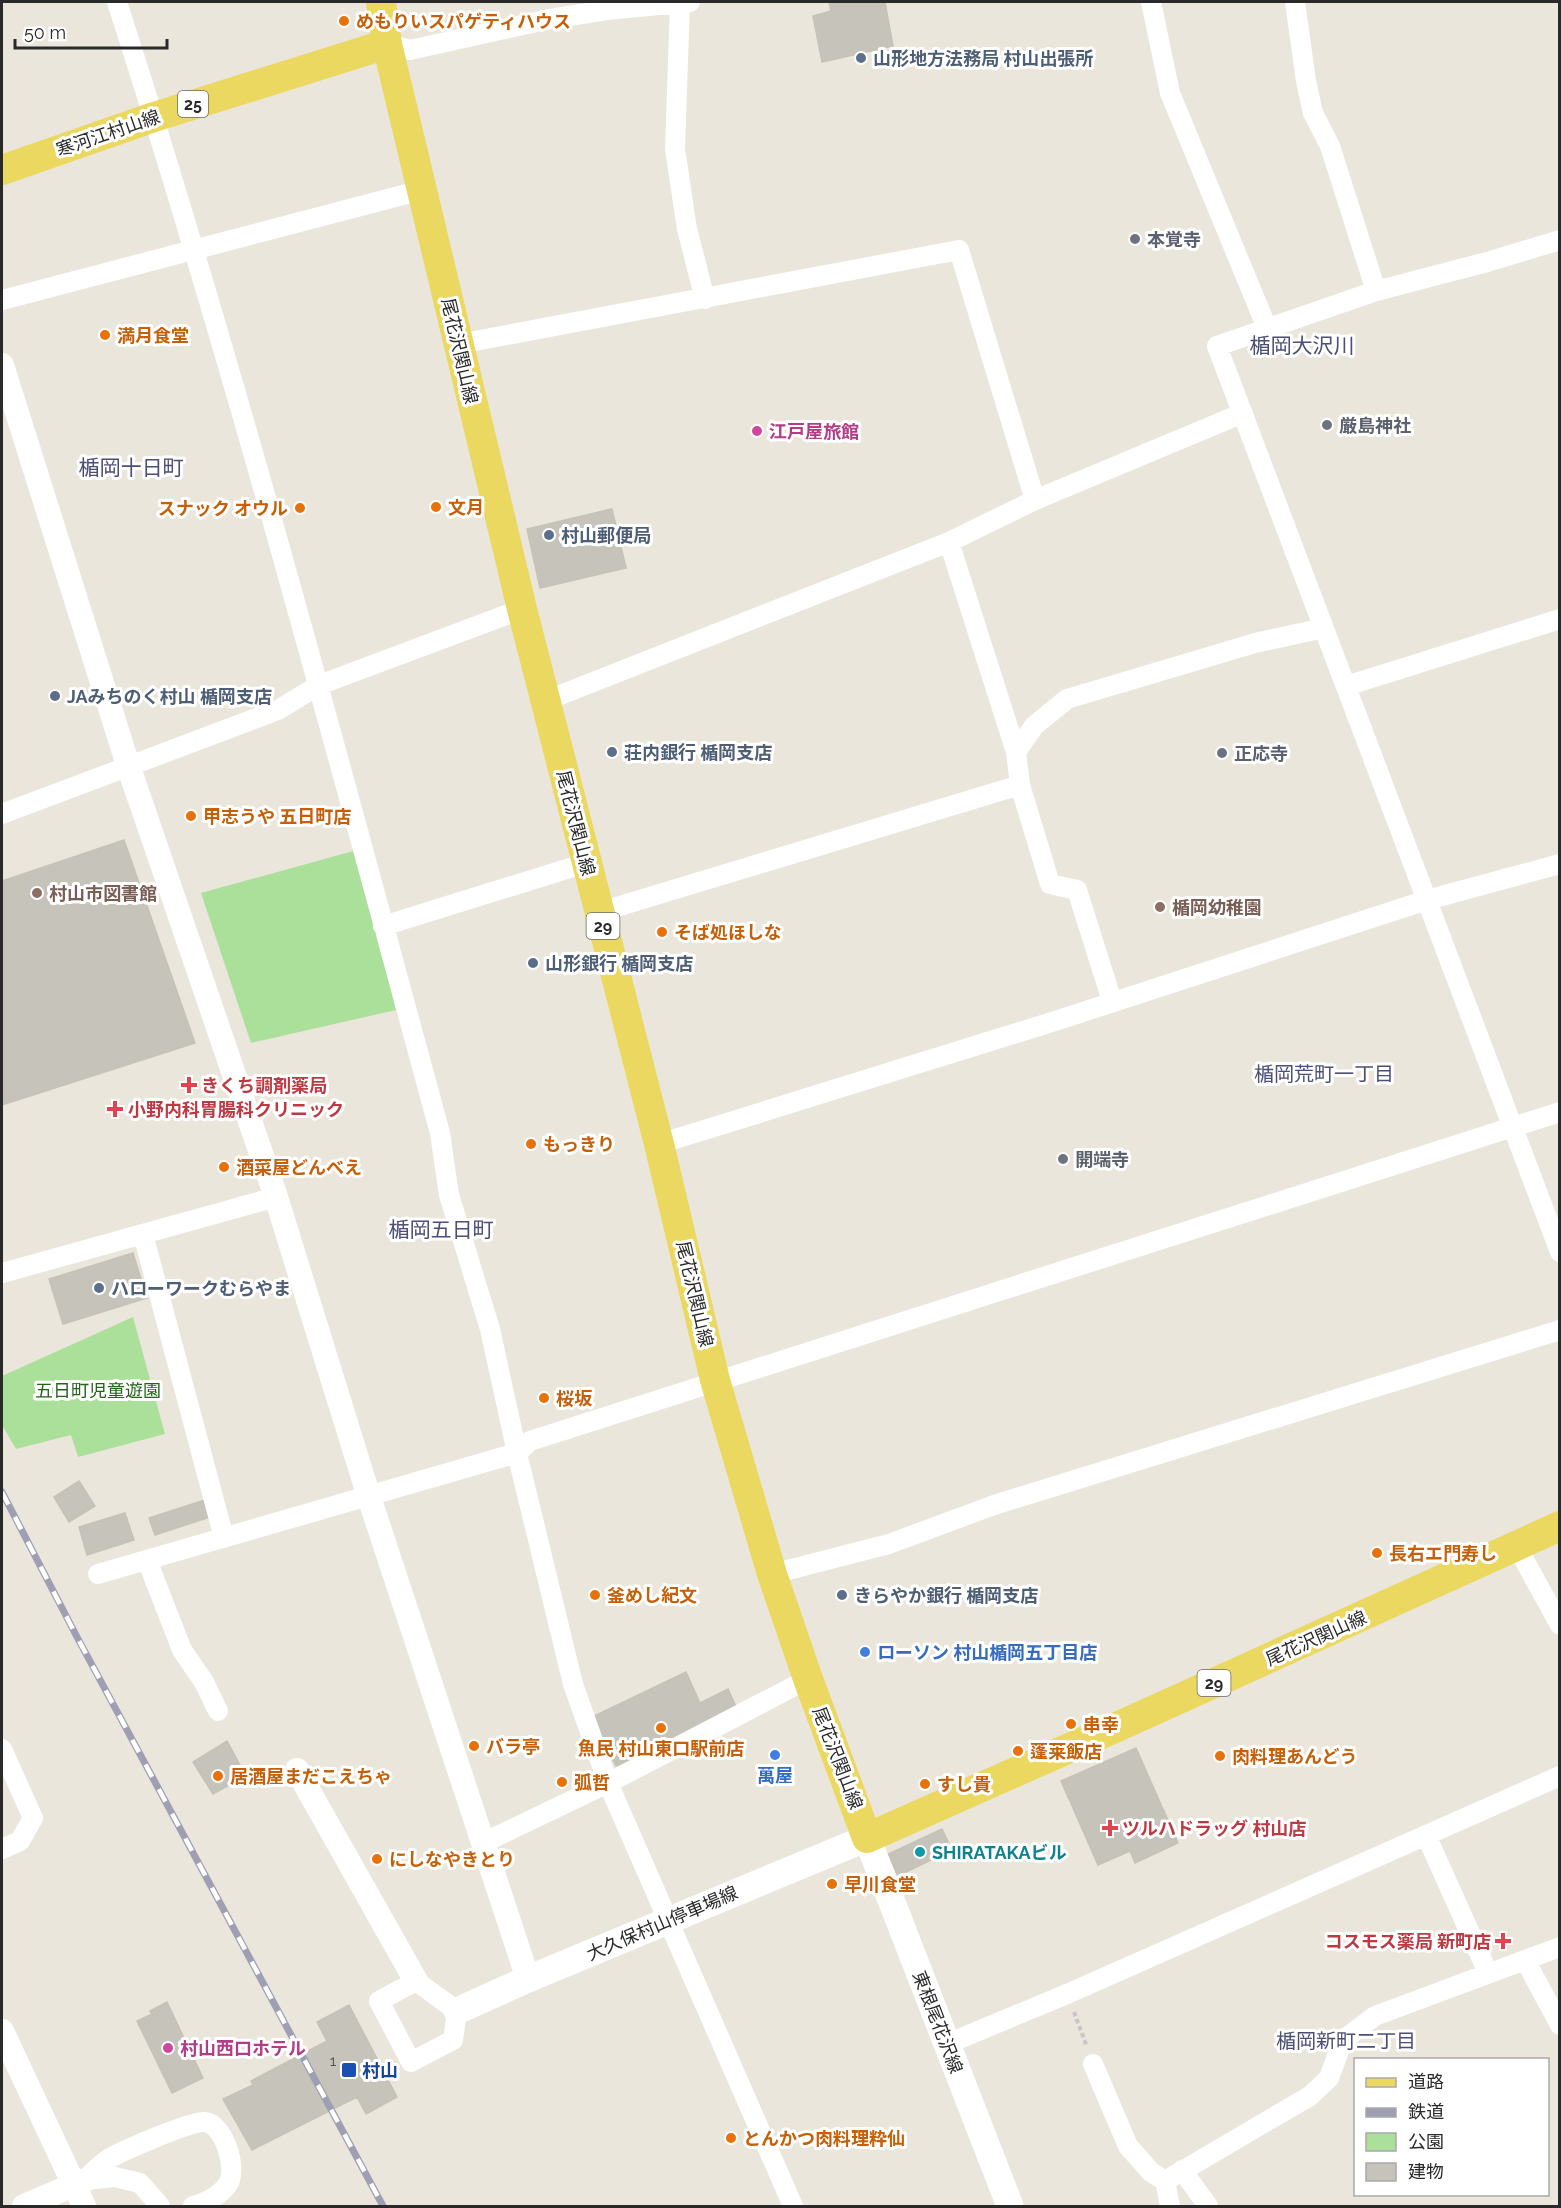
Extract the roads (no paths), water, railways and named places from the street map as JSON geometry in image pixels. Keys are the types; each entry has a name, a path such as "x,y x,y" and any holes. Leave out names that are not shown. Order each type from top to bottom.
{"main road":[{"name":"尾花沢関山線","path":"381,2 387,44 522,609 659,1143 715,1380 772,1574 867,1838 1560,1526"},
{"name":"寒河江村山線","path":"2,170 154,117 387,44"},
{"name":"大久保村山停車場線","path":"457,2012 528,1979 867,1838"},
{"name":"東根尾花沢線","path":"867,1838 1010,2206"}],"street":[{"path":"117,2 195,250 319,686 440,1133 449,1195 490,1329 517,1453 573,1684 608,1783 793,2206"},
{"path":"387,44 410,51 550,19 607,9 684,2 675,148 687,229 705,299"},
{"path":"1151,2 1170,93 1267,328"},
{"path":"1295,2 1313,113 1330,146 1376,291"},
{"path":"2,300 422,190"},
{"path":"1560,240 1376,291 1217,346 1560,1252"},
{"path":"459,344 959,250 1035,500"},
{"path":"2,365 128,765 276,1197 369,1497 528,1979"},
{"path":"545,701 949,542 1035,500 1243,413"},
{"path":"949,542 1016,752 1020,785 1050,884 1077,890 1112,1001"},
{"path":"2,814 278,710 319,686 522,609"},
{"path":"1346,686 1560,620"},
{"path":"1016,752 1034,726 1067,699 1255,643 1324,628"},
{"path":"600,912 1020,785"},
{"path":"383,926 586,863"},
{"path":"659,1143 1052,1022 1427,900 1560,864"},
{"path":"98,1575 517,1453 530,1441 715,1380 1560,1112"},
{"path":"2,1273 276,1197"},
{"path":"143,1234 224,1538"},
{"path":"772,1574 889,1544 994,1505 1560,1330"},
{"path":"1517,1547 1560,1625"},
{"path":"147,1560 182,1650 204,1682 218,1711"},
{"path":"483,1843 608,1783 808,1679"},
{"path":"2,1749 33,1818 20,1841 2,1849"},
{"path":"297,1770 416,1981 457,2012 453,2040 411,2062 379,2001 416,1981"},
{"path":"947,2044 1067,1994 1560,1776"},
{"path":"1426,1835 1488,1973"},
{"path":"1165,2181 1310,2096 1329,2078 1343,2040 1375,2016 1560,1947"},
{"path":"1524,1960 1560,2025"},
{"path":"2,2031 79,2182 84,2206"},
{"path":"1094,2064 1128,2146 1151,2172 1165,2181 1170,2206"},
{"path":"24,2206 79,2182 110,2158 187,2124 206,2122 216,2127 230,2153 232,2169 228,2184 223,2189 202,2204 193,2206"},
{"path":"1182,2170 1208,2206"},
{"path":"79,2182 115,2177 140,2183 160,2206"}],"railway":[{"path":"2,1492 77,1637 383,2206"}],"place":[{"name":"めもりいスパゲティハウス","path":"344,21"},
{"name":"山形地方法務局 村山出張所","path":"861,58"},
{"name":"本覚寺","path":"1135,239"},
{"name":"満月食堂","path":"105,335"},
{"name":"厳島神社","path":"1327,425"},
{"name":"江戸屋旅館","path":"757,431"},
{"name":"文月","path":"436,507"},
{"name":"スナック オウル","path":"300,508"},
{"name":"村山郵便局","path":"549,535"},
{"name":"JAみちのく村山 楯岡支店","path":"55,696"},
{"name":"荘内銀行 楯岡支店","path":"612,752"},
{"name":"正応寺","path":"1222,753"},
{"name":"甲志うや 五日町店","path":"191,816"},
{"name":"村山市図書館","path":"37,893"},
{"name":"楯岡幼稚園","path":"1160,907"},
{"name":"そば処ほしな","path":"662,932"},
{"name":"山形銀行 楯岡支店","path":"533,963"},
{"name":"きくち調剤薬局","path":"189,1085"},
{"name":"小野内科胃腸科クリニック","path":"115,1109"},
{"name":"もっきり","path":"531,1144"},
{"name":"開端寺","path":"1063,1159"},
{"name":"酒菜屋どんべえ","path":"224,1167"},
{"name":"ハローワークむらやま","path":"99,1288"},
{"name":"桜坂","path":"544,1398"},
{"name":"長右エ門寿し","path":"1377,1553"},
{"name":"釜めし紀文","path":"595,1595"},
{"name":"きらやか銀行 楯岡支店","path":"842,1595"},
{"name":"ローソン 村山楯岡五丁目店","path":"865,1652"},
{"name":"串幸","path":"1071,1724"},
{"name":"魚民 村山東口駅前店","path":"661,1728"},
{"name":"バラ亭","path":"474,1746"},
{"name":"蓬莱飯店","path":"1018,1751"},
{"name":"萬屋","path":"775,1755"},
{"name":"肉料理あんどう","path":"1220,1756"},
{"name":"居酒屋まだこえちゃ","path":"218,1776"},
{"name":"弧哲","path":"562,1782"},
{"name":"すし貴","path":"925,1784"},
{"name":"ツルハドラッグ 村山店","path":"1110,1828"},
{"name":"SHIRATAKAビル","path":"920,1852"},
{"name":"にしなやきとり","path":"377,1859"},
{"name":"早川食堂","path":"832,1884"},
{"name":"コスモス薬局 新町店","path":"1503,1941"},
{"name":"村山西口ホテル","path":"168,2048"},
{"name":"村山","path":"349,2070"},
{"name":"とんかつ肉料理粋仙","path":"731,2138"}],"district":[{"name":"楯岡大沢川","path":"1302,345"},
{"name":"楯岡十日町","path":"131,467"},
{"name":"楯岡荒町一丁目","path":"1324,1074"},
{"name":"楯岡五日町","path":"441,1229"},
{"name":"楯岡新町二丁目","path":"1346,2041"}],"park label":[{"name":"五日町児童遊園","path":"98,1390"}]}
